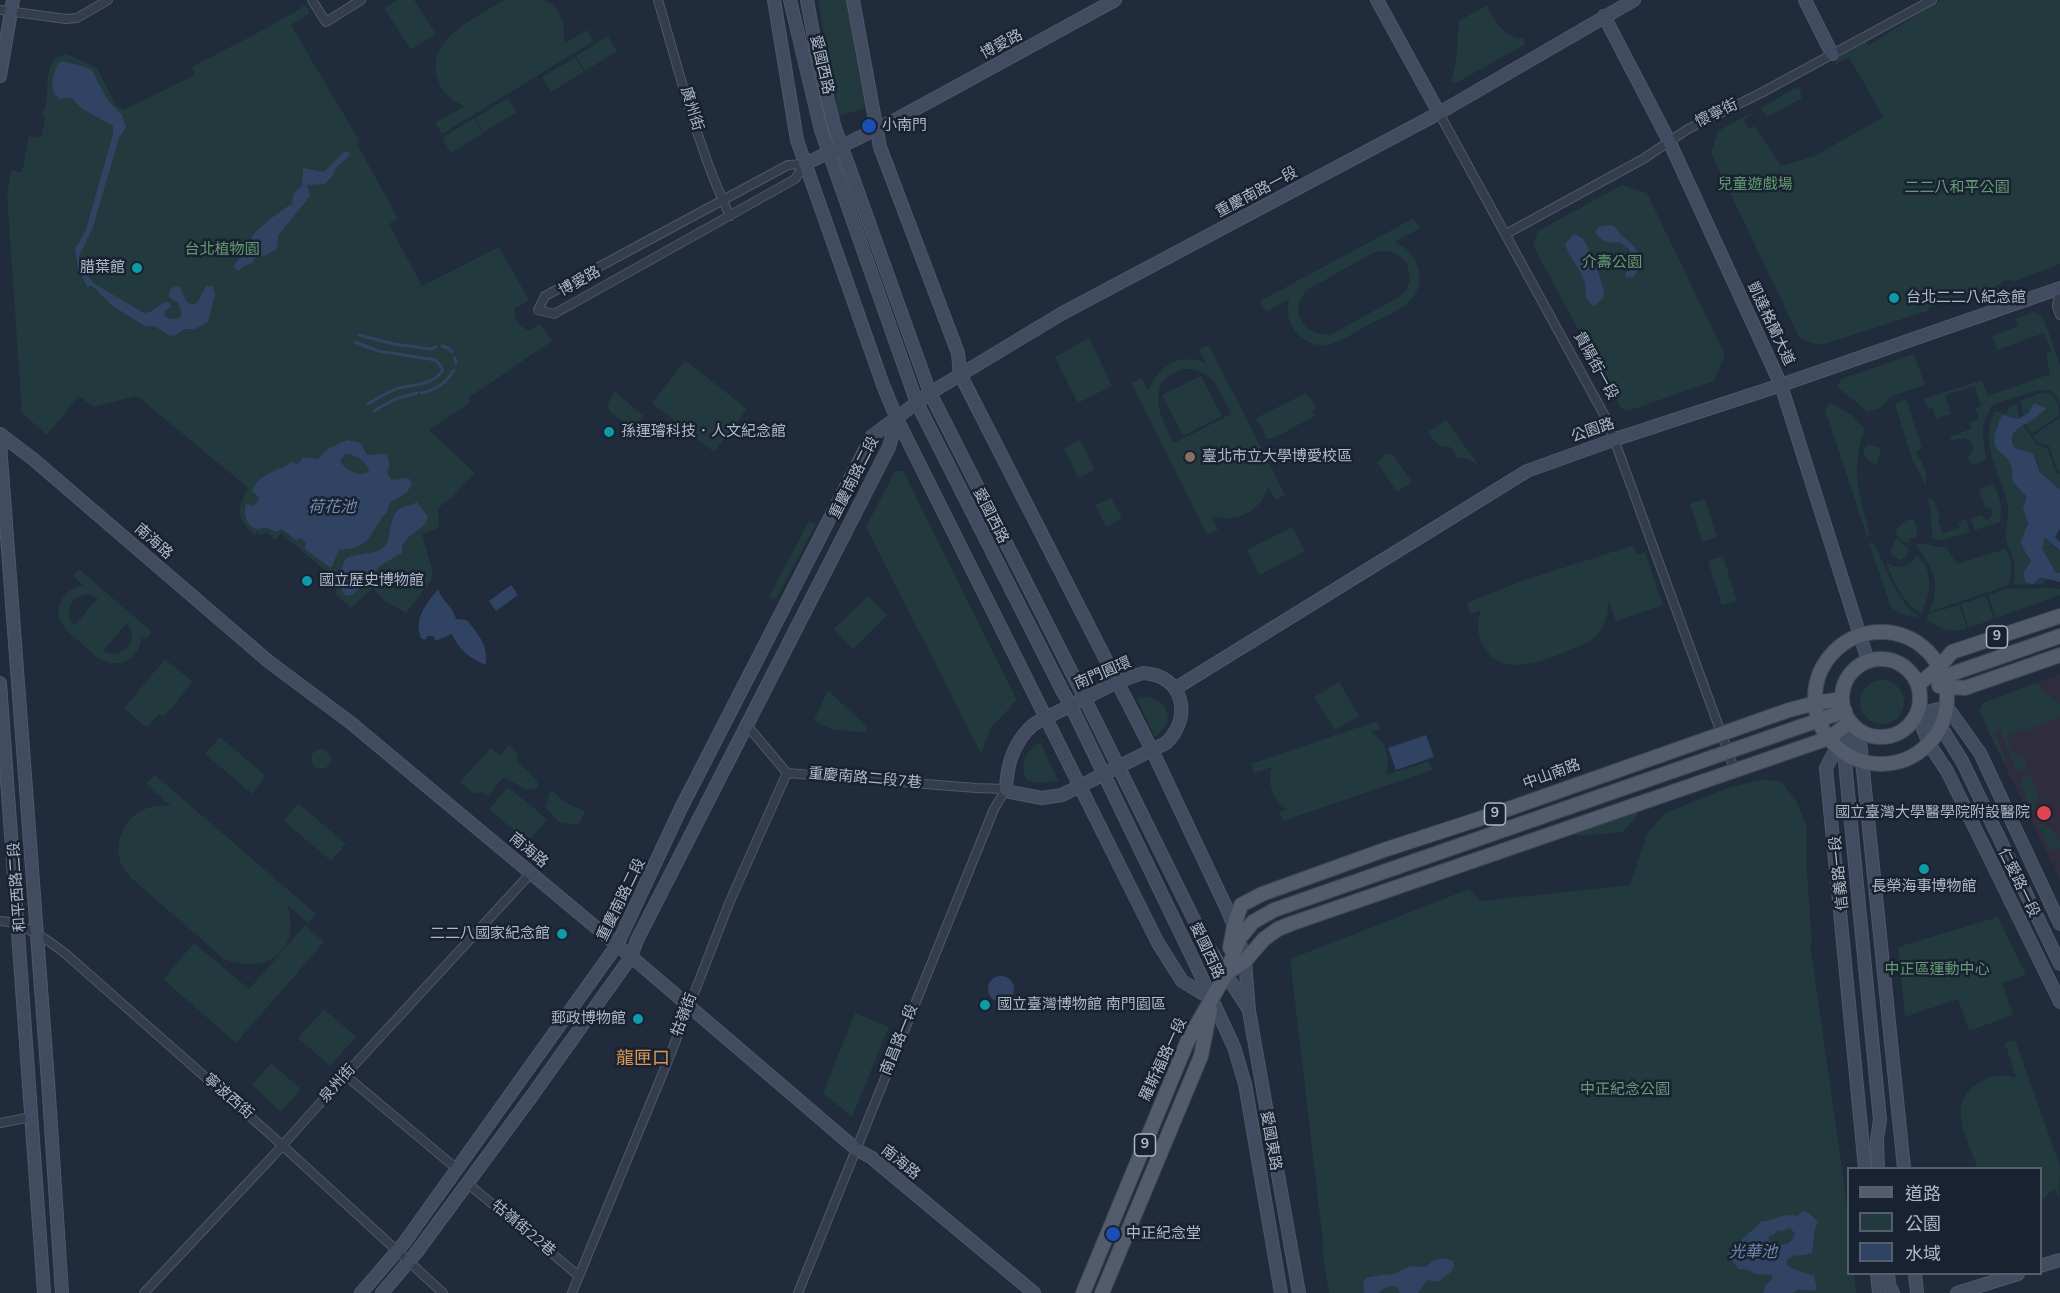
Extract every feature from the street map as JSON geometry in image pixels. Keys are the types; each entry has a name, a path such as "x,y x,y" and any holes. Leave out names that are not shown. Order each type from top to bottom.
{"main road":[{"name":"9","path":"1943,677 1952,652 2060,616"},
{"path":"1880,632 1910,639 1927,651 1943,677 1947,707 1941,727 1929,744 1913,757 1903,761 1883,764 1863,762 1836,746 1819,720 1816,702 1818,679 1827,661 1841,646 1861,635 1880,632"},
{"name":"9","path":"1918,686 2060,636"},
{"path":"1943,677 1965,688 2060,655"},
{"path":"1849,716 1844,687 1849,676 1868,661 1881,659 1898,663 1908,670 1918,686 1921,698 1917,714"},
{"name":"中山南路","path":"1212,999 1226,974 1242,905 1262,894 1816,702 1849,716 1836,746 1735,771 1293,923 1264,939 1245,960 1226,974"},
{"name":"9","path":"1237,933 1274,910 1819,720 1849,716 1876,737 1894,735 1910,726 1917,714"},
{"name":"羅斯福路一段","path":"1083,1293 1188,1040 1212,999"},
{"name":"羅斯福路一段","path":"1102,1293 1202,1056 1212,999"}],"street":[{"path":"0,76 8,7 66,19 77,18 108,0"},
{"path":"312,0 326,22 361,0"},
{"name":"廣州街","path":"658,0 706,158 730,216"},
{"name":"愛國西路","path":"774,0 797,140 897,419 1158,943 1182,981 1212,999"},
{"name":"愛國西路","path":"790,0 821,130 917,403 1070,704 1212,999"},
{"name":"愛國西路","path":"807,0 818,60 834,125 930,393 1205,942 1226,974"},
{"path":"854,0 880,147 958,353 960,374 1152,750 1237,933"},
{"name":"博愛路","path":"805,164 795,179 554,314 538,310 544,296 788,165 805,164 899,118 1115,0"},
{"name":"貴陽街一段","path":"1377,0 1605,415 1616,439 1735,771"},
{"name":"重慶南路一段","path":"897,419 930,393 1061,314 1439,113 1634,0"},
{"path":"1805,0 1832,54"},
{"name":"懷寧街","path":"1506,234 1643,159 1688,129 1761,93 1932,0"},
{"name":"凱達格蘭大道","path":"1604,16 1669,141 1781,385 1868,661"},
{"path":"2060,289 2057,306 2060,315"},
{"name":"公園路","path":"1176,688 1514,477 1541,465 1616,439 2060,289"},
{"name":"重慶南路二段","path":"382,1293 467,1183 631,957 637,939 889,447 897,419"},
{"name":"重慶南路二段","path":"362,1293 398,1250 617,945 681,808 869,441 872,436 897,419"},
{"name":"南海路","path":"0,434 33,459 268,662 351,723 617,945 856,1149 872,1158 1034,1293"},
{"name":"和平西路二段","path":"0,444 62,1293"},
{"name":"南門圓環","path":"1006,789 1008,770 1017,744 1024,732 1034,724 1117,682 1143,673 1152,673 1170,681 1176,688"},
{"name":"和平西路二段","path":"0,683 44,1293"},
{"path":"1006,789 1010,792 1042,798 1062,795 1166,743 1173,736 1179,723 1180,697 1176,688"},
{"path":"1917,714 1947,707"},
{"name":"仁愛路一段","path":"1947,707 1980,753 2060,924"},
{"name":"仁愛路一段","path":"1917,714 1941,727 1962,761 2060,964"},
{"name":"仁愛路一段","path":"1917,714 1929,744 1947,771 2060,1002"},
{"path":"1849,716 1863,762 1904,1167"},
{"name":"信義路一段","path":"1849,716 1826,768 1865,1167"},
{"name":"重慶南路二段7巷","path":"745,726 787,772 1006,789"},
{"name":"信義路一段","path":"1836,746 1862,946 1880,1120 1877,1139 1878,1167"},
{"name":"牯嶺街","path":"572,1293 602,1224 729,901 787,772"},
{"name":"南昌路一段","path":"798,1293 990,820 1006,789"},
{"name":"泉州街","path":"144,1293 283,1146 345,1075 531,873"},
{"name":"寧波西街","path":"0,921 8,921 50,941 67,955 283,1146 443,1293"},
{"name":"愛國東路","path":"1237,933 1245,960 1249,1011 1299,1293"},
{"path":"1846,974 1854,968 1862,946"},
{"name":"愛國東路","path":"1226,974 1249,1011"},
{"name":"愛國東路","path":"1212,999 1234,1047 1245,1084 1281,1293"},
{"path":"345,1075 457,1169"},
{"path":"0,1124 31,1117"},
{"name":"牯嶺街22巷","path":"467,1183 579,1276"},
{"path":"2042,1265 2060,1260"},
{"path":"1877,1275 1879,1293"},
{"path":"1888,1275 1893,1293"},
{"path":"1915,1275 1917,1293"},
{"path":"1957,1293 2015,1275"}],"shaded area":[{"name":"國立臺灣大學醫學院附設醫院","path":"2060,674 2060,881 1979,711 1983,703"}],"green space":[{"path":"397,0 414,0 436,34 411,50 384,8"},
{"path":"504,0 549,2 561,18 564,44 587,30 594,41 442,134 435,123 464,106 448,96 440,85 436,65 438,52 455,31"},
{"path":"818,0 846,0 865,108 839,116"},
{"name":"二二八和平公園","path":"1941,0 2060,0 2060,264 2015,281 2005,281 1984,293 1974,296 1969,294 1930,307 1928,311 1821,345 1810,343 1799,337 1711,153 1718,131 1751,115 1743,120 1749,129 1755,126 1781,166 1815,156 1883,117 1849,57 1836,64 1834,60 1864,40 1869,45"},
{"name":"台北植物園","path":"305,5 310,13 291,25 360,142 357,144 398,218 389,224 422,286 499,247 529,300 514,309 515,317 522,327 529,330 540,324 552,341 468,398 471,402 429,430 475,473 438,508 439,528 422,534 433,572 431,581 406,613 383,600 373,588 351,608 334,594 336,592 333,573 328,573 281,533 275,540 266,532 261,536 257,533 254,535 240,516 240,506 247,487 137,396 93,407 79,396 47,435 22,413 7,196 11,170 22,172 29,136 41,138 45,117 42,115 51,64 55,59 67,54 97,68 116,105 124,110 195,75 192,67"},
{"path":"1487,5 1501,28 1517,38 1524,39 1524,45 1454,84 1451,81 1456,62 1459,21"},
{"path":"608,36 617,51 585,71 576,56"},
{"path":"575,57 584,72 551,92 542,77"},
{"path":"1799,86 1802,98 1768,117 1760,108"},
{"path":"508,98 517,112 484,132 475,118"},
{"path":"474,118 483,133 451,153 442,138"},
{"name":"介壽公園","path":"1622,185 1647,193 1725,355 1714,381 1628,411 1621,408 1533,246 1538,231"},
{"path":"1414,218 1420,228 1395,242 1410,253 1415,260 1420,277 1415,294 1400,309 1341,340 1325,345 1313,344 1301,337 1290,322 1289,299 1266,312 1260,301","holes":["1388,251 1401,257 1407,264 1410,280 1399,297 1332,334 1314,332 1302,321 1299,306 1307,290 1375,252"]},
{"path":"2034,312 2043,317 2060,365 2060,405 2054,394 2044,390 1991,406 1983,428 1986,460 1971,465 1968,457 1973,449 1971,442 1965,438 1952,440 1949,437 1971,429 1969,423 1979,419 1975,408 1981,406 1975,386 1945,395 1951,414 1938,418 1937,421 1933,408 1928,409 1924,399 1982,380 1988,396 2050,374 2046,353 2051,351 2044,333 1997,350 1992,336 2018,326 2015,319"},
{"path":"1089,338 1112,386 1078,403 1055,357"},
{"path":"1209,345 1285,495 1276,500 1268,487 1259,503 1246,514 1230,518 1211,516 1218,530 1207,535 1131,383 1142,378 1148,391 1164,368 1178,360 1187,359 1206,363 1199,349","holes":["1185,369 1203,373 1215,383 1231,414 1174,443 1160,411 1159,390 1163,382 1172,374"]},
{"path":"1914,354 1925,385 1892,396 1880,408 1868,412 1837,387 1841,379"},
{"path":"685,360 747,409 714,452 652,403"},
{"path":"1201,376 1222,416 1183,436 1162,395"},
{"path":"614,391 644,416 636,425 630,427 611,413 607,406"},
{"path":"2043,392 2056,400 2059,416 2031,434 2026,423 2047,410 2030,409 2024,416 2020,401"},
{"path":"1306,393 1317,408 1312,412 1315,416 1272,439 1267,439 1256,418"},
{"path":"1906,398 1922,449 1916,451 1927,478 1926,485 1912,459 1895,405"},
{"path":"1830,402 1851,415 1865,428 1860,442 1857,469 1860,494 1870,535 1867,536 1825,410"},
{"path":"2016,403 2020,418 2010,416 1997,424 1995,436 2011,464 2012,480 2026,496 2024,504 2027,520 2023,548 2031,561 2023,573 2046,579 2044,584 2015,585 2013,583 2014,563 2006,534 2008,506 1990,448 1990,425 1994,412 2006,414 2009,407"},
{"path":"2060,418 2060,472 2057,470 2049,446 2037,442 2032,436"},
{"path":"1446,420 1476,464 1466,458 1455,458 1452,448 1442,447 1428,432"},
{"path":"2023,425 2036,444 2048,449 2056,472 2060,474 2060,491 2040,472 2038,462 2030,452 2015,448 2012,433"},
{"path":"1080,439 1095,470 1078,478 1064,449"},
{"path":"1868,445 1881,449 1876,466 1864,456 1864,448"},
{"path":"1387,453 1388,455 1392,453 1412,482 1397,492 1377,462"},
{"path":"895,471 903,471 1017,700 991,728 981,754 866,527"},
{"path":"1994,485 1998,494 2001,507 2000,522 1975,530 1971,518 1981,515 1988,520 1993,514 1991,508 1985,507 1979,489"},
{"path":"1928,496 1934,501 1942,533 1960,528 1958,522 1966,519 1970,532 1939,541 1932,538"},
{"path":"1111,498 1122,518 1106,527 1095,505"},
{"path":"1705,499 1717,537 1702,542 1690,504"},
{"path":"1914,519 1917,529 1916,537 1909,539 1909,543 1904,542 1895,530 1907,520"},
{"path":"809,521 816,524 776,599 769,597"},
{"path":"1292,527 1305,551 1260,575 1247,550"},
{"path":"2045,537 2048,537 2055,548 2060,551 2060,573 2055,572 2044,555 2042,547"},
{"path":"1896,538 1909,549 1907,556 1901,560 1890,554"},
{"path":"1873,542 1898,594 1920,618 1900,614 1891,607 1869,543"},
{"path":"1921,543 1946,547 1957,564 2005,549 2012,566 2009,585 1929,612 1935,593 1935,584 1931,569 1916,545"},
{"path":"1634,545 1637,555 1645,552 1663,605 1616,621 1608,599 1608,613 1604,624 1593,639 1548,659 1533,663 1506,664 1495,659 1485,649 1478,630 1481,610 1470,614 1467,603 1522,581"},
{"path":"1916,554 1926,567 1929,582 1922,613 1905,599 1887,565 1887,562 1892,566 1904,567 1914,560"},
{"path":"1723,556 1737,601 1722,605 1708,561"},
{"path":"79,569 152,632 146,639 141,635 140,646 135,654 124,662 110,663 98,658 64,627 58,613 61,601 70,591 83,585 73,576","holes":["87,594 98,598 74,626 69,616 70,606 76,598","127,623 132,634 126,648 114,654 103,651"]},
{"path":"2010,588 2060,589 2060,595 1996,618 1988,595"},
{"path":"868,596 887,615 853,649 834,629"},
{"path":"1986,596 1994,619 1968,628 1961,604"},
{"path":"1959,605 1967,628 1950,631 1926,620 1928,614"},
{"path":"165,659 193,682 164,717 159,714 147,728 124,708"},
{"path":"1882,680 1898,686 1904,702 1898,718 1882,724 1866,718 1860,702 1866,686"},
{"path":"1339,682 1359,716 1335,730 1314,697"},
{"path":"2036,683 2060,704 2060,717 2007,736 2013,753 2015,752 2017,757 2023,755 2028,769 2022,772 2016,770 2000,730 1995,732 2009,774 1979,711 1983,703"},
{"path":"828,690 867,727 866,733 830,729 814,720"},
{"path":"1147,696 1161,703 1168,714 1166,726 1155,737 1137,699"},
{"path":"1377,721 1380,729 1371,732 1381,741 1388,756 1386,775 1429,761 1432,770 1283,821 1279,812 1287,809 1272,791 1270,779 1272,767 1254,773 1251,764"},
{"path":"220,737 266,776 252,794 205,754"},
{"path":"1040,742 1059,781 1038,783 1027,780 1024,774 1023,763 1027,754"},
{"path":"509,745 517,754 517,761 537,780 538,788 526,790 504,777 488,796 482,792 474,794 460,782 491,748 500,756"},
{"path":"321,749 328,752 331,759 328,766 321,769 314,766 311,759 314,752"},
{"path":"155,775 316,914 308,923 288,906 290,935 280,953 272,959 244,964 224,959 131,878 123,868 118,849 122,831 132,817 148,808 171,806 146,784"},
{"path":"2031,775 2039,799 2034,803 2037,808 2031,811 2021,785 2023,778"},
{"name":"中正紀念公園","path":"1764,779 1781,782 1796,800 1806,825 1812,943 1810,944 1844,1183 1847,1212 1847,1275 1854,1275 1856,1293 1329,1293 1322,1251 1324,1251 1290,959 1469,889 1481,901 1630,885 1647,834 1665,813 1727,788"},
{"path":"508,787 547,819 528,842 489,809"},
{"path":"551,790 565,802 586,812 578,825 559,822 545,807"},
{"path":"298,803 346,844 331,861 284,821"},
{"path":"1636,811 1638,815 1623,832 1577,836 1575,834 1576,832"},
{"path":"2043,823 2046,828 2051,826 2058,841 2060,840 2060,849 2050,850 2038,825"},
{"name":"中正區運動中心","path":"1998,917 2026,975 2002,983 2013,1015 1969,1031 1958,999 1905,1017 1898,947"},
{"path":"305,925 324,942 236,1043 163,979 194,943 249,989"},
{"path":"324,1009 356,1037 330,1066 298,1038"},
{"path":"855,1013 889,1027 852,1117 823,1093"},
{"path":"2015,1040 2060,1166 2059,1198 2055,1188 2042,1200 2042,1167 1978,1167 1965,1133 1961,1110 1963,1100 1969,1090 1993,1077 2002,1075 2016,1077 2005,1043"},
{"path":"271,1063 301,1089 281,1112 252,1085"}],"water":[{"path":"63,61 91,69 107,99 122,115 126,127 119,138 93,227 79,256 83,268 93,283 144,313 169,302 171,307 165,311 164,316 170,319 179,318 182,312 178,303 169,297 170,289 180,287 186,301 193,305 197,303 206,286 213,286 215,294 208,322 195,329 184,329 170,336 154,326 146,327 110,304 90,285 88,288 78,269 75,249 86,230 113,134 113,126 81,108 71,97 61,99 57,96 53,88 53,79 58,64"},
{"path":"345,151 350,153 349,156 335,169 325,184 307,185 310,196 278,236 277,249 255,258 252,263 238,271 233,267 256,231 292,204 293,194 302,186 303,168 324,172"},
{"path":"1611,225 1633,245 1639,254 1642,265 1633,277 1626,278 1626,273 1634,264 1629,249 1619,242 1605,241 1595,233 1599,227"},
{"path":"1574,234 1585,242 1604,291 1601,301 1594,306 1588,300 1584,280 1565,244"},
{"path":"2034,403 2047,409 2016,430 2013,433 2012,442 2015,448 2033,453 2040,472 2060,490 2060,529 2055,537 2060,542 2060,551 2045,537 2042,548 2055,572 2060,573 2060,582 2043,578 2033,584 2026,582 2023,573 2031,561 2021,541 2028,523 2023,509 2026,496 2013,482 2010,463 1996,446 1994,437 2003,415 2018,419 2028,413"},
{"name":"荷花池","path":"347,440 361,443 367,455 387,454 390,466 387,470 390,478 395,480 408,478 412,482 407,492 391,501 386,514 367,541 355,548 339,550 331,568 305,549 306,543 301,538 296,540 282,529 276,532 267,528 253,528 246,519 245,511 246,504 253,506 258,501 259,497 252,491 264,477 292,462 298,464 303,457 318,459 326,450","holes":["345,454 364,462 369,472 357,473 345,467 340,461"]},
{"name":"荷花池","path":"417,502 428,517 426,522 405,541 402,553 381,565 354,594 346,596 341,587 340,578 346,558 383,548 388,540 395,513"},
{"path":"511,585 518,595 496,611 489,601"},
{"path":"438,589 456,619 467,620 479,636 486,651 486,665 465,653 452,634 436,641 433,636 428,636 425,640 421,638 419,624 422,612"},
{"path":"1426,735 1434,757 1396,770 1388,748"},
{"path":"1001,976 1010,980 1014,989 1010,998 1001,1002 992,998 988,989 992,980"},
{"name":"光華池","path":"1802,1211 1809,1213 1818,1222 1812,1252 1791,1257 1786,1263 1789,1267 1814,1276 1817,1289 1814,1291 1798,1289 1793,1293 1763,1293 1772,1275 1756,1274 1739,1269 1729,1258 1728,1252 1762,1221 1786,1215 1798,1216","holes":["1790,1228 1795,1233 1788,1243 1769,1244 1769,1236 1778,1230 1783,1231"]},
{"path":"1445,1258 1453,1261 1452,1271 1438,1282 1427,1280 1418,1293 1400,1293 1398,1288 1393,1287 1385,1288 1379,1293 1364,1293 1363,1282 1366,1278 1391,1275 1411,1266 1425,1267 1433,1261"}],"waterway":[{"path":"359,335 394,344 431,349 436,347"},
{"path":"355,342 378,351 436,360 443,370 429,382 395,389 368,404"},
{"path":"442,346 452,352"},
{"path":"455,358 456,363"},
{"path":"421,393 440,385 454,370"},
{"path":"374,411 395,399 417,393"}],"place":[{"name":"小南門","path":"869,126"},
{"name":"腊葉館","path":"137,268"},
{"name":"台北二二八紀念館","path":"1894,298"},
{"name":"孫運璿科技．人文紀念館","path":"609,432"},
{"name":"臺北市立大學博愛校區","path":"1190,457"},
{"name":"國立歷史博物館","path":"307,581"},
{"name":"國立臺灣大學醫學院附設醫院","path":"2044,813"},
{"name":"長榮海事博物館","path":"1924,869"},
{"name":"二二八國家紀念館","path":"562,934"},
{"name":"國立臺灣博物館 南門園區","path":"985,1005"},
{"name":"郵政博物館","path":"638,1019"},
{"name":"中正紀念堂","path":"1113,1234"}],"district":[{"name":"龍匣口","path":"643,1060"}],"park label":[{"name":"兒童遊戲場","path":"1755,185"}]}
